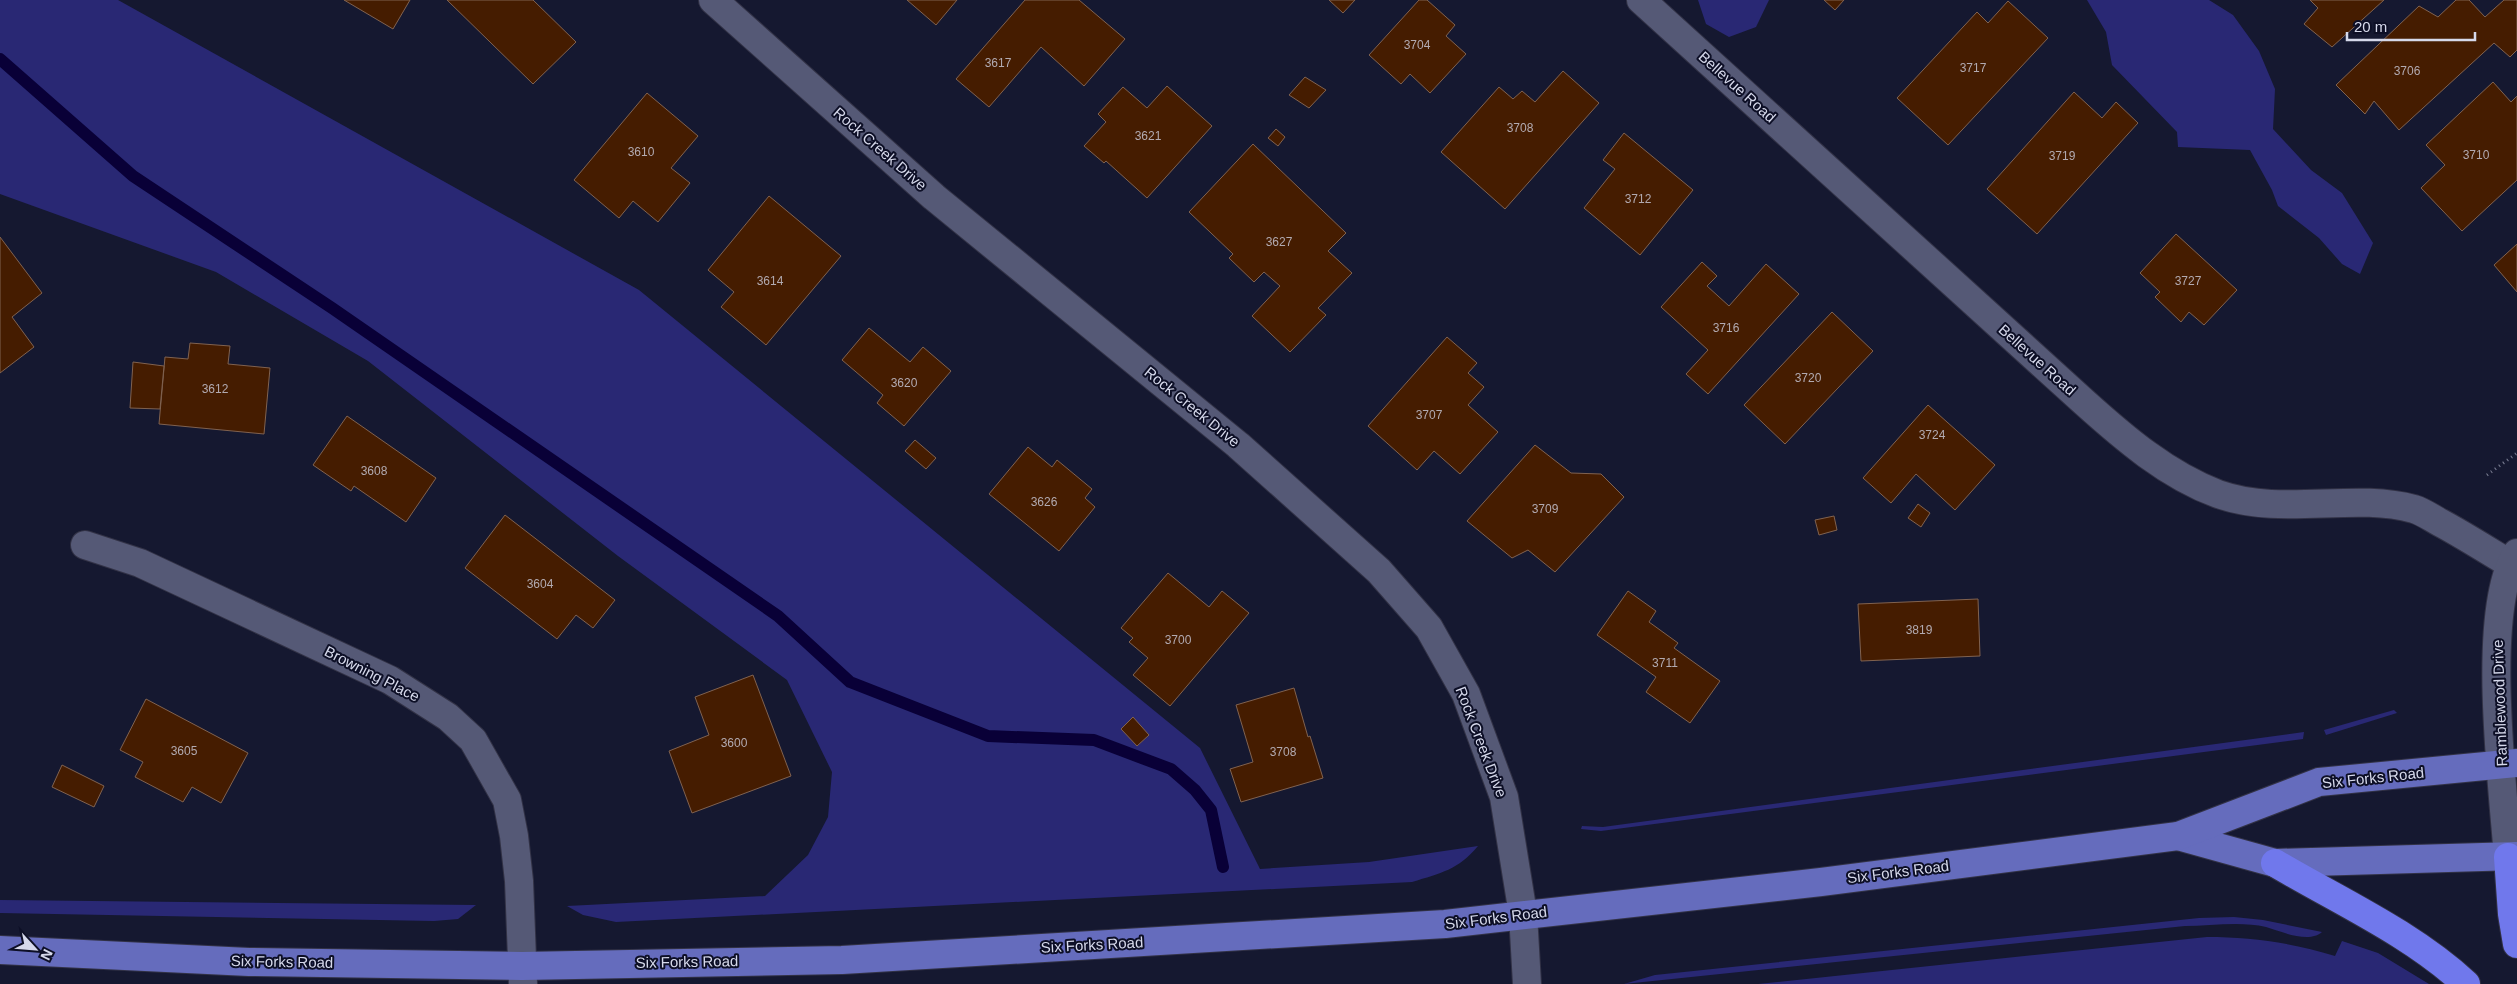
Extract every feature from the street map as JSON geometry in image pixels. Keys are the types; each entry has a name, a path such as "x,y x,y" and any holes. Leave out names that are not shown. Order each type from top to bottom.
{"highway":[{"path":"2512,856 2512,914 2517,944"},
{"path":"2275,863 2390,928 2454,972 2466,984"}],"main road":[{"name":"Six Forks Road","path":"0,950 523,975 842,960 1445,924 1829,881 2178,836 2319,782 2509,763"},
{"name":"Six Forks Road","path":"2178,836 2275,863 2512,856"}],"street":[{"name":"Rock Creek Drive","path":"713,0 934,197 1238,445 1379,571 1429,628 1466,694 1504,798 1523,914 1527,984"},
{"name":"Bellevue Road","path":"1641,0 2084,402 2153,460 2218,494 2246,500 2306,505 2384,504 2416,510 2513,559"},
{"name":"Browning Place","path":"85,545 140,563 390,680 448,716 473,740 507,800 514,836 519,881 523,975"},
{"name":"Ramblewood Drive","path":"2512,856 2509,763 2497,621 2513,559"}],"path":[{"path":"2487,475 2517,453"}],"shaded area":[{"path":"0,0 118,0 639,290 1200,748 1260,869 1369,862 1478,846 1456,866 1412,882 616,922 583,915 567,906 765,896 808,855 828,817 832,772 787,680 618,556 368,361 216,272 0,194"},
{"path":"1698,0 1769,0 1756,27 1729,37 1706,24"},
{"path":"2087,0 2209,0 2233,15 2259,51 2275,89 2273,129 2311,170 2342,193 2373,243 2360,274 2342,264 2319,238 2278,206 2272,190 2250,150 2178,147 2177,132 2112,65 2106,32"},
{"path":"2394,710 2397,713 2326,735 2324,730"},
{"path":"2304,732 2303,739 1601,831 1581,829 1582,826 1603,827"},
{"path":"0,900 476,905 458,919 434,921 0,913"},
{"path":"2234,917 2263,920 2322,932 2310,937 2302,937 2266,927 2246,924 2185,926 1624,984 1655,975 2199,918"},
{"path":"2207,937 2240,938 2272,942 2335,956 2342,941 2378,953 2429,984 1758,984"}],"building":[{"path":"344,0 410,0 393,29"},
{"path":"447,0 533,0 576,42 533,84"},
{"path":"907,0 957,0 936,25"},
{"path":"1025,0 1079,0 1125,39 1084,86 1041,47 989,107 956,79"},
{"path":"1329,0 1355,0 1343,13"},
{"path":"1419,0 1427,0 1455,25 1446,36 1466,54 1430,93 1410,74 1401,84 1369,55"},
{"path":"1824,0 1844,0 1835,10"},
{"path":"2310,0 2384,0 2332,47 2304,24 2318,8"},
{"path":"2456,0 2469,0 2485,17 2504,0 2517,0 2517,50 2510,57 2494,43 2399,130 2374,101 2365,114 2336,85 2419,6 2438,17"},
{"path":"2008,1 2048,38 1948,145 1897,98 1977,12 1988,23"},
{"path":"1563,71 1599,103 1505,209 1441,152 1499,87 1513,99 1522,91 1535,102"},
{"path":"1305,77 1326,90 1309,108 1289,95"},
{"path":"2493,82 2511,102 2517,96 2517,180 2462,231 2421,188 2445,165 2426,145"},
{"path":"1167,86 1212,126 1147,198 1106,161 1104,163 1084,146 1106,122 1098,114 1123,87 1147,108"},
{"path":"2074,92 2102,118 2116,102 2138,123 2037,234 1987,189"},
{"path":"647,93 698,136 671,168 690,183 658,222 633,201 619,218 574,180"},
{"path":"1276,129 1285,137 1278,146 1268,138"},
{"path":"1624,133 1693,190 1640,255 1584,208 1615,169 1603,160"},
{"path":"1253,144 1346,233 1328,251 1352,273 1318,308 1326,315 1290,352 1252,316 1280,286 1264,272 1254,282 1229,258 1233,254 1189,212"},
{"path":"769,196 841,256 766,345 721,307 734,292 708,270"},
{"path":"2176,234 2237,290 2204,325 2189,312 2181,322 2155,297 2160,292 2140,273"},
{"path":"0,237 42,293 12,317 34,347 0,373"},
{"path":"2517,244 2517,292 2494,265"},
{"path":"1702,262 1717,276 1707,286 1729,306 1766,264 1799,294 1708,394 1686,374 1708,350 1661,307"},
{"path":"1832,312 1873,351 1785,444 1744,405"},
{"path":"869,328 910,362 923,347 951,371 904,426 877,403 883,395 842,360"},
{"path":"1447,337 1477,363 1468,373 1484,387 1468,405 1498,432 1460,474 1434,451 1417,470 1368,426"},
{"path":"190,343 230,346 228,364 270,368 264,434 159,424 165,357 188,359"},
{"path":"133,362 164,366 160,409 130,408"},
{"path":"1928,405 1995,465 1955,510 1916,474 1891,503 1863,478"},
{"path":"347,416 436,478 406,522 354,486 351,491 313,465"},
{"path":"915,440 936,458 926,469 905,451"},
{"path":"1535,445 1571,473 1601,474 1624,497 1555,572 1528,550 1512,558 1467,521"},
{"path":"1028,447 1052,467 1057,460 1092,489 1085,498 1095,507 1059,551 989,494"},
{"path":"1918,504 1930,513 1921,527 1908,518"},
{"path":"505,515 615,600 593,628 576,615 557,639 465,568"},
{"path":"1834,516 1837,530 1819,535 1815,520"},
{"path":"1168,573 1209,607 1222,591 1249,613 1170,706 1133,675 1148,658 1129,642 1133,638 1121,628"},
{"path":"1628,591 1656,611 1649,622 1678,643 1674,648 1720,681 1690,723 1646,692 1656,677 1597,635"},
{"path":"1978,599 1980,656 1861,661 1858,604"},
{"path":"753,675 791,776 692,813 669,751 709,735 695,697"},
{"path":"1294,688 1308,737 1310,736 1323,778 1241,802 1230,769 1253,762 1236,705"},
{"path":"146,699 248,753 221,803 192,787 183,802 135,777 143,762 120,750"},
{"path":"1133,717 1149,735 1137,746 1121,729"},
{"path":"62,765 104,786 94,807 52,787"}],"waterway":[{"path":"0,59 133,176 332,308 778,616 850,682 988,736 1094,740 1171,769 1195,790 1211,810 1223,867"}]}
